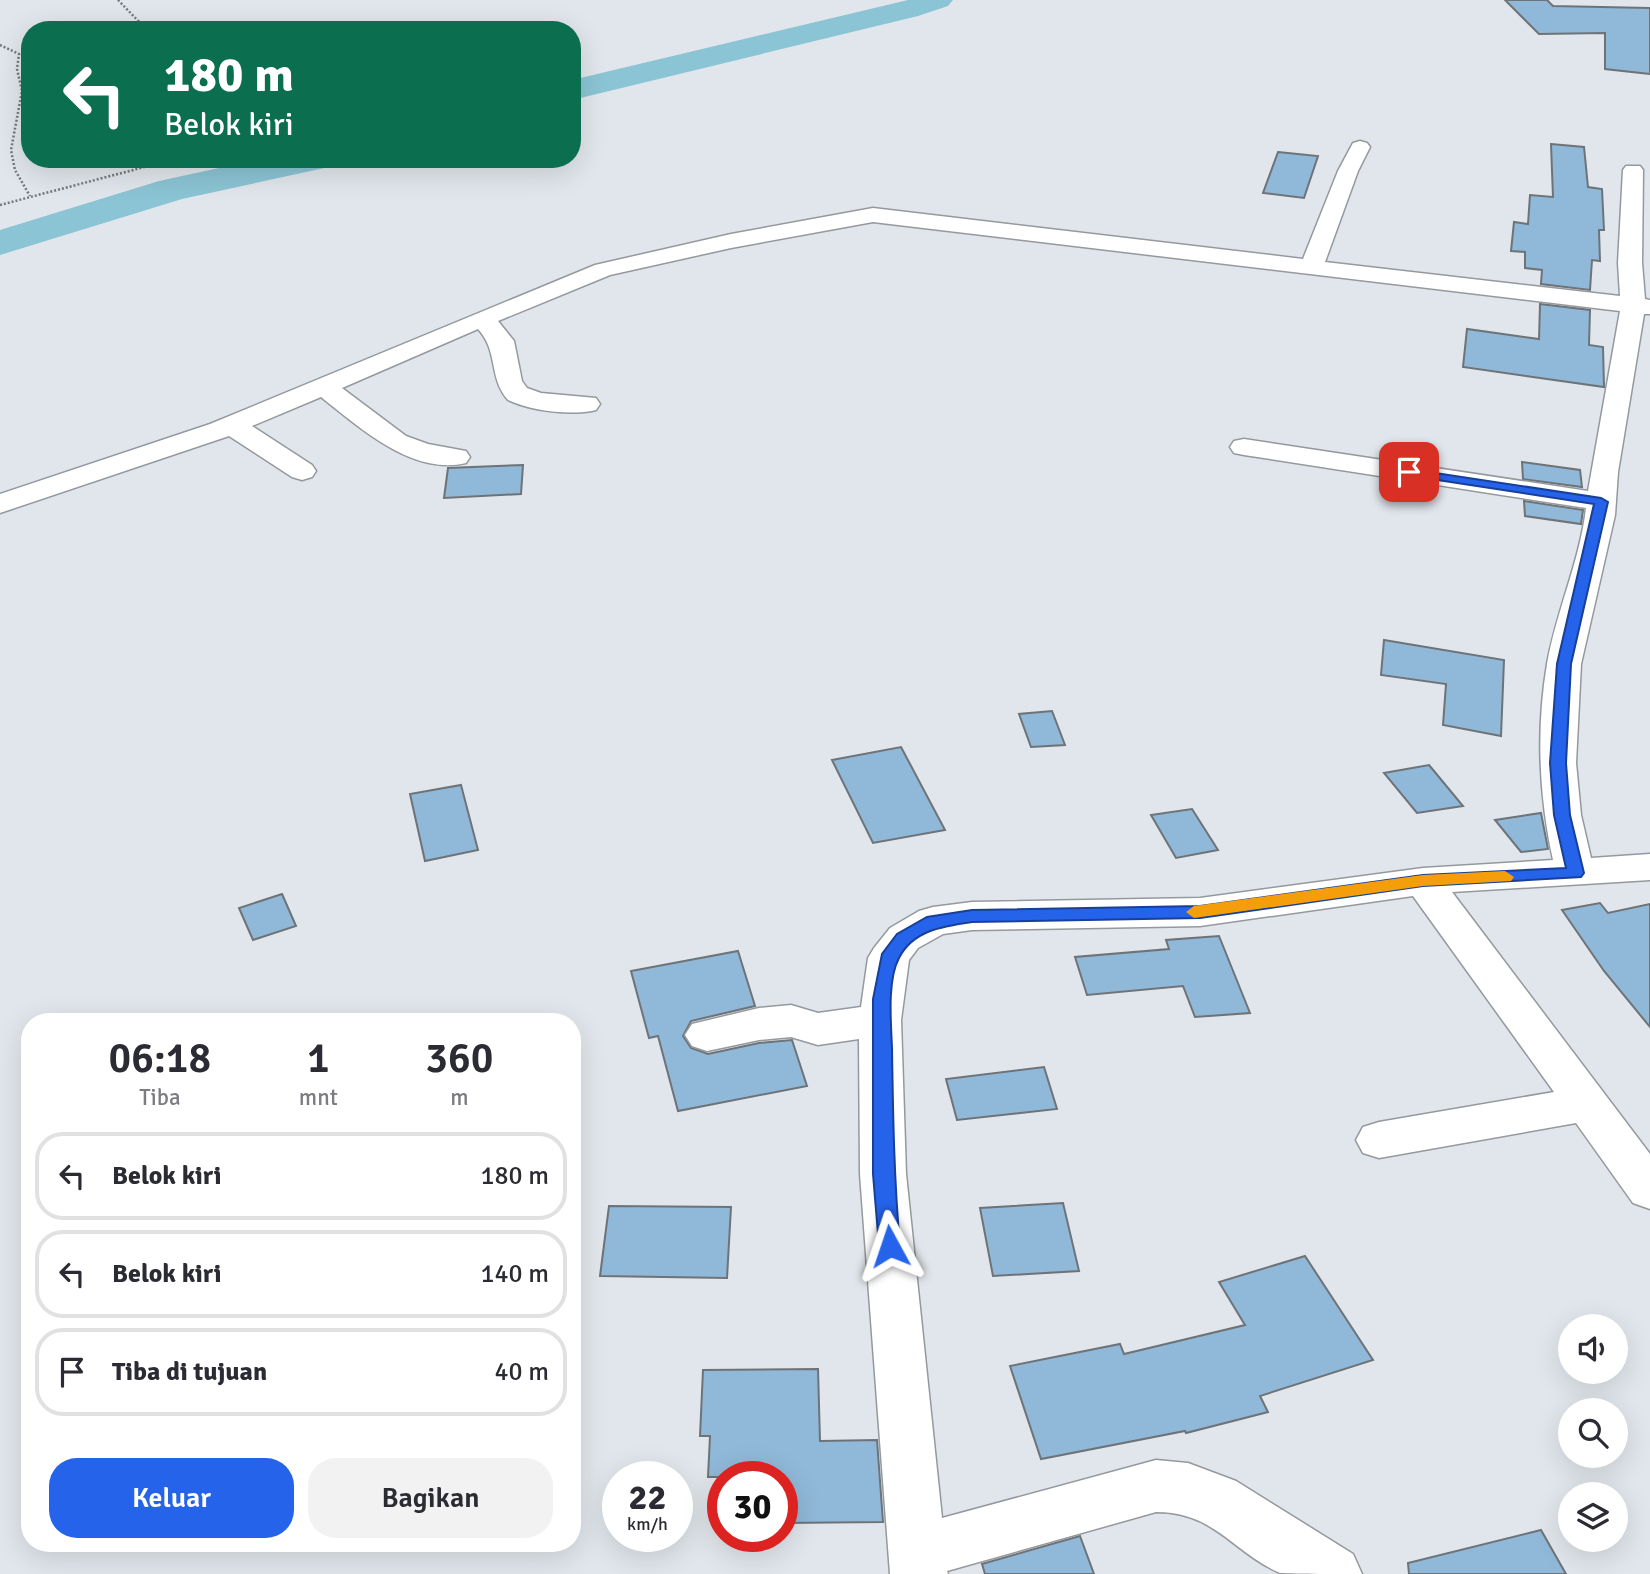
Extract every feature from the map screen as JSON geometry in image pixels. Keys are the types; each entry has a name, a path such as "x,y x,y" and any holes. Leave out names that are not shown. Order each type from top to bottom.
{"street":[{"path":"1312,266 1348,171 1360,147"},
{"path":"1575,873 1562,815 1558,763 1564,664 1642,306 1630,263 1633,170"},
{"path":"0,504 231,425 524,301 603,271 743,239 873,215 1642,306"},
{"path":"483,320 500,340 506,355 508,379 516,392 526,398 587,404"},
{"path":"323,386 403,445 424,452 456,457"},
{"path":"231,425 302,471"},
{"path":"1244,447 1601,502"},
{"path":"1333,1574 1218,1499 1182,1486 1170,1485 1156,1486 918,1563 883,1174 880,1020 889,958 904,938 933,921 972,916 1200,912 1423,881 1650,867"},
{"path":"1423,881 1650,1190"},
{"path":"707,1035 759,1024 791,1021 818,1030 880,1020"},
{"path":"1379,1140 1587,1104"}],"path":[{"path":"118,0 138,21"},
{"path":"0,45 19,54 17,69 21,76"},
{"path":"21,97 12,161 30,196"},
{"path":"0,205 140,168"}],"building":[{"path":"1505,0 1547,0 1553,6 1650,8 1650,74 1605,69 1605,33 1539,34"},
{"path":"1551,144 1584,147 1588,187 1602,189 1604,230 1599,230 1600,261 1592,260 1590,290 1541,284 1542,270 1525,268 1525,252 1511,251 1514,222 1528,224 1530,195 1553,197"},
{"path":"1278,152 1318,156 1304,198 1263,193"},
{"path":"1540,304 1590,310 1589,345 1603,347 1604,387 1463,367 1467,329 1539,339"},
{"path":"1522,462 1580,470 1582,487 1523,479"},
{"path":"523,465 521,494 444,498 448,468"},
{"path":"1524,501 1583,510 1581,524 1525,516"},
{"path":"1384,640 1504,660 1501,736 1443,725 1446,684 1381,675"},
{"path":"1052,711 1065,745 1031,747 1019,714"},
{"path":"901,747 945,830 873,843 832,760"},
{"path":"1429,765 1463,806 1417,813 1384,773"},
{"path":"461,785 478,850 425,861 410,794"},
{"path":"1192,809 1218,850 1176,858 1151,815"},
{"path":"1541,813 1548,849 1521,852 1495,820"},
{"path":"282,894 296,926 253,940 239,908"},
{"path":"1600,903 1608,913 1650,904 1650,1027 1604,971 1562,910"},
{"path":"1219,936 1250,1013 1195,1017 1183,986 1087,995 1075,957 1169,949 1166,940"},
{"path":"738,951 755,1006 691,1021 683,1036 691,1048 708,1054 759,1043 792,1040 807,1086 678,1111 658,1036 649,1038 631,971"},
{"path":"1044,1067 1057,1109 957,1120 946,1079"},
{"path":"1063,1203 1079,1271 993,1276 980,1208"},
{"path":"609,1206 731,1207 727,1278 600,1276"},
{"path":"1305,1256 1373,1360 1260,1396 1268,1412 1186,1433 1185,1431 1041,1459 1010,1366 1120,1344 1124,1354 1245,1325 1219,1282"},
{"path":"818,1369 820,1441 877,1440 883,1522 798,1523 798,1461 709,1461 710,1436 700,1436 703,1370"},
{"path":"1541,1530 1566,1574 1409,1574 1408,1563"},
{"path":"1080,1536 1094,1574 985,1574 982,1564"}],"waterway":[{"path":"581,88 907,10 938,0"},
{"path":"0,243 173,189 273,168"}],"slow traffic":[{"path":"1194,912 1423,881 1505,877"}],"route":[{"path":"890,1246 883,1174 880,1020 882,999 889,958 904,938 933,921 972,916 1200,912 1423,881 1575,873 1562,815 1558,763 1564,664 1601,502 1409,472"}]}
